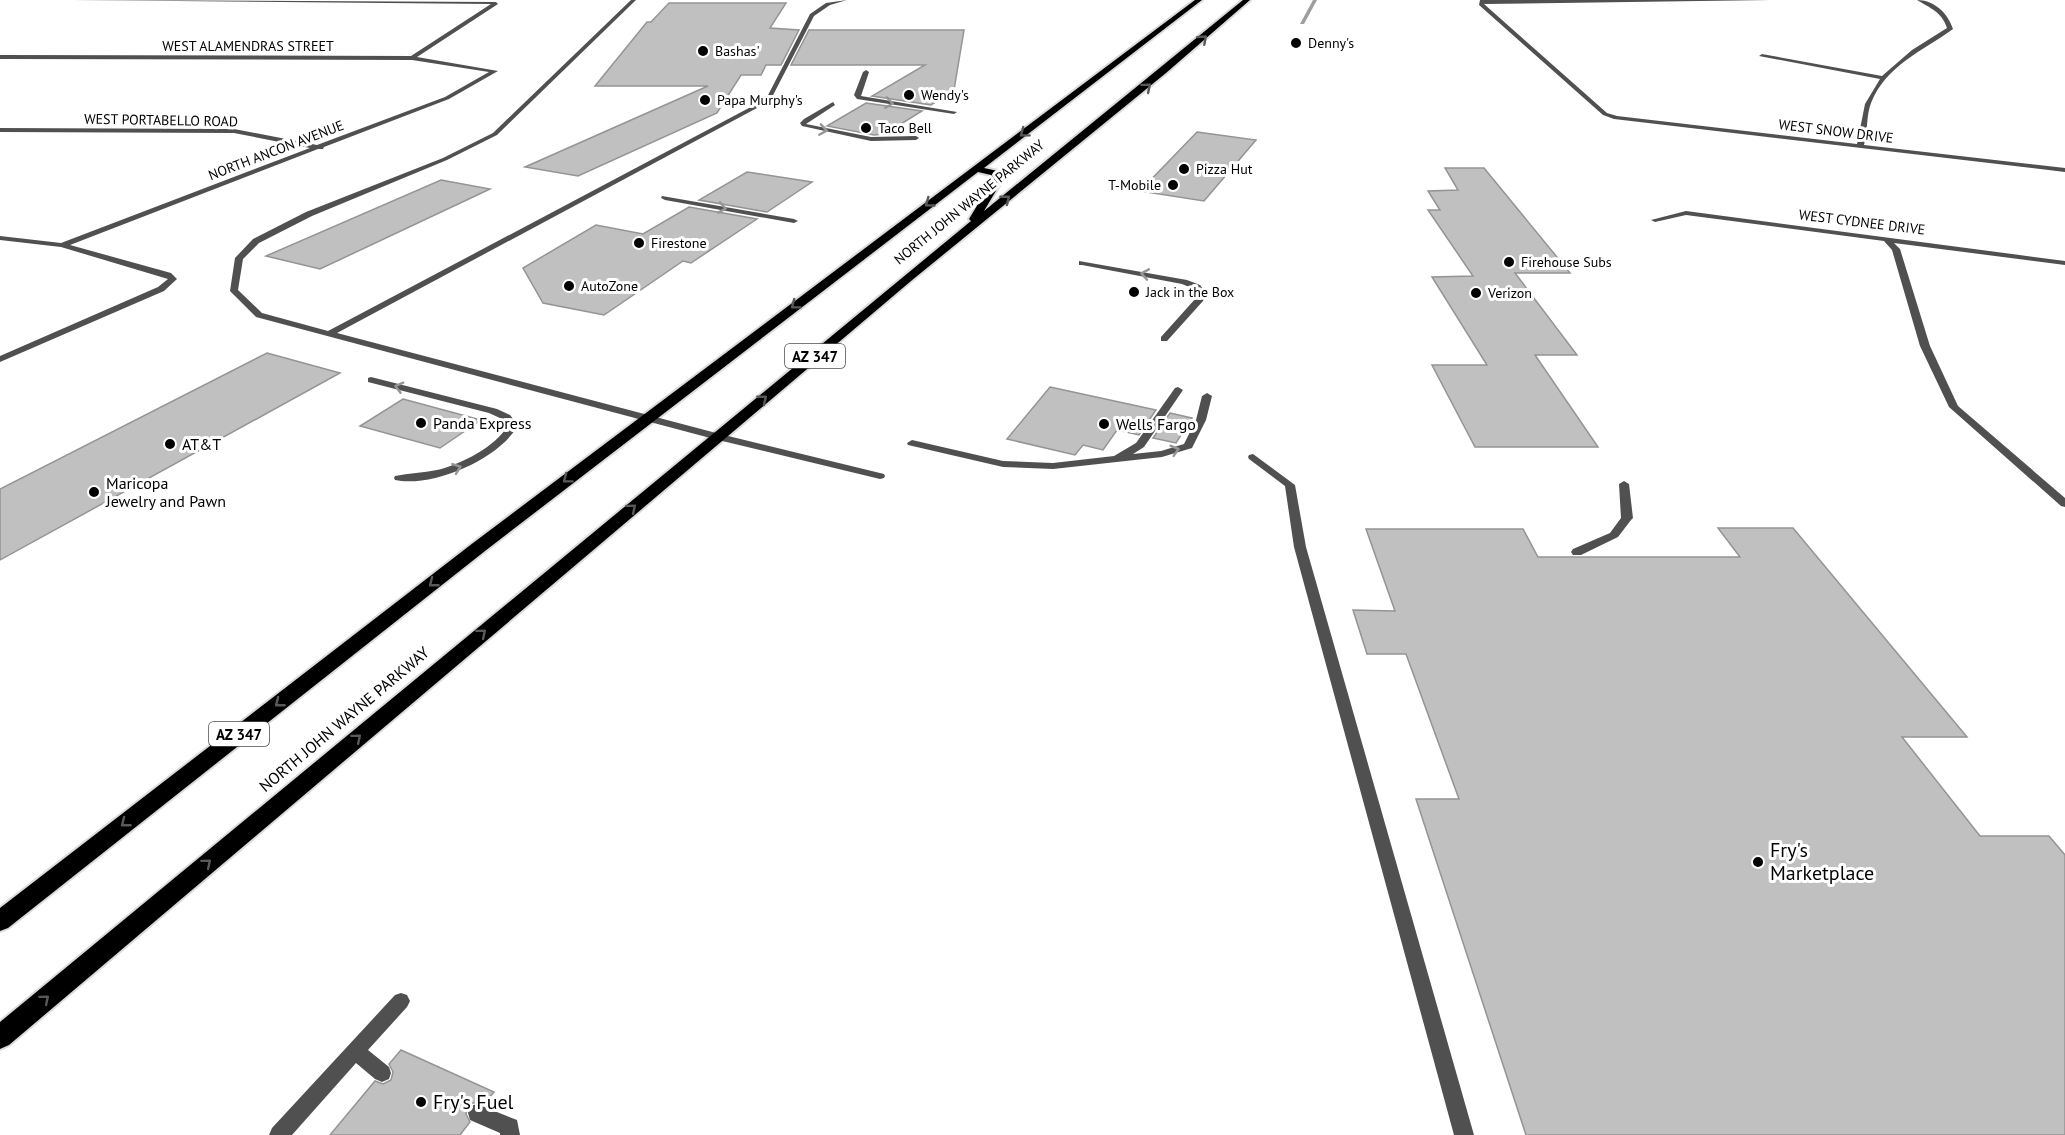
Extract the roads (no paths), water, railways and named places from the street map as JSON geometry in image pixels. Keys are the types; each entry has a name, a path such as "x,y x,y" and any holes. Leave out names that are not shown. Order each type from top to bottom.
{"highway":[{"name":"AZ 347","path":"0,921 647,417 1198,0"},
{"name":"NORTH JOHN WAYNE PARKWAY","path":"0,1037 718,436 967,230 1140,92 1247,0"},
{"path":"967,230 998,179 995,173 976,169"}],"street":[{"path":"73,0 496,3 412,58"},
{"path":"634,0 495,134 445,159 309,214 256,241 239,258 234,291 259,315 718,436 880,476"},
{"path":"329,334 768,100 812,15 828,4 844,0"},
{"path":"1482,1 1769,0"},
{"path":"1860,146 1868,104 1883,78 1916,50 1950,29 1948,19 1942,11 1919,0"},
{"name":"WEST SNOW DRIVE","path":"1482,1 1481,4 1605,114 1616,118 2065,170"},
{"path":"1762,56 1883,78"},
{"name":"WEST ALAMENDRAS STREET","path":"0,57 412,58 495,71"},
{"name":"NORTH ANCON AVENUE","path":"62,245 447,98 495,71"},
{"path":"866,72 857,95 859,98 954,112"},
{"path":"833,104 806,120 804,125 871,139 916,138"},
{"name":"WEST PORTABELLO ROAD","path":"0,130 234,131 321,148"},
{"path":"664,198 794,221"},
{"name":"WEST CYDNEE DRIVE","path":"1655,220 1686,213 2065,263"},
{"path":"0,238 62,245 168,275 173,279 161,289 0,359"},
{"path":"1886,239 1896,249 1925,346 1954,407 2065,504"},
{"path":"1082,263 1184,282 1197,287 1202,293 1200,299 1164,339"},
{"path":"371,380 493,411 506,417 513,425 509,434 468,464 452,471 399,478"},
{"path":"1117,459 1140,446 1178,390"},
{"path":"912,443 1003,464 1053,466 1162,454 1188,446 1201,420 1207,396"},
{"path":"1253,457 1290,485 1300,547 1464,1135"},
{"path":"1577,552 1614,535 1627,518 1624,484"},
{"path":"279,1135 400,1001"},
{"path":"355,1051 382,1073"},
{"path":"477,1113 510,1127 510,1135"}],"waterway":[{"path":"1302,23 1315,0"}],"place":[{"name":"Denny's","path":"1296,43"},
{"name":"Bashas'","path":"703,51"},
{"name":"Wendy's","path":"909,95"},
{"name":"Papa Murphy's","path":"705,100"},
{"name":"Taco Bell","path":"866,128"},
{"name":"Pizza Hut","path":"1184,169"},
{"name":"T-Mobile","path":"1173,185"},
{"name":"Firestone","path":"639,243"},
{"name":"Firehouse Subs","path":"1509,262"},
{"name":"AutoZone","path":"569,286"},
{"name":"Jack in the Box","path":"1134,292"},
{"name":"Verizon","path":"1476,293"},
{"name":"Panda Express","path":"421,423"},
{"name":"Wells Fargo","path":"1104,424"},
{"name":"AT&T","path":"170,444"},
{"name":"Maricopa Jewelry and Pawn","path":"94,492"},
{"name":"Fry's Marketplace","path":"1758,862"},
{"name":"Fry's Fuel","path":"421,1102"}]}
